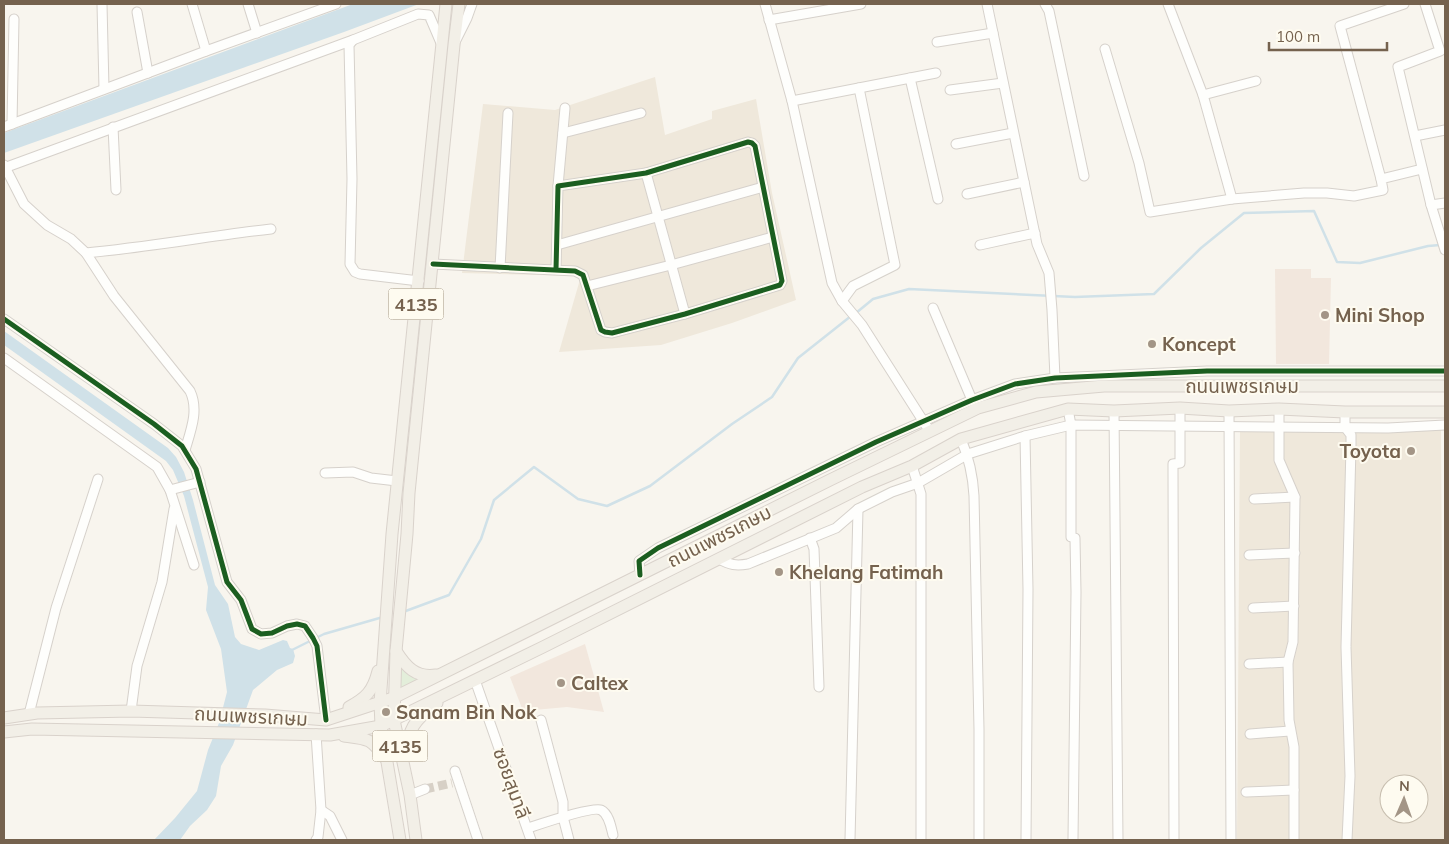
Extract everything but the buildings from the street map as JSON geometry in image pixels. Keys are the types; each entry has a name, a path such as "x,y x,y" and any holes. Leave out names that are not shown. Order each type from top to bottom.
{"main road":[{"name":"4135","path":"400,840 381,726 380,703 397,481 446,4"},
{"name":"4135","path":"416,840 410,795 394,720 393,698 409,493 459,4"},
{"name":"ถนนเพชรเกษม","path":"4,718 29,714 131,711 265,715 326,720 380,703 443,674 625,583 926,427 978,408 1036,392 1103,381 1445,386"},
{"name":"ถนนเพชรเกษม","path":"4,732 32,729 330,735 381,726 455,691 862,487 912,466 961,439 1068,409 1114,411 1180,408 1229,411 1279,408 1345,412 1445,412"},
{"path":"640,575 654,592"},
{"path":"396,651 414,672 426,675 443,674"},
{"path":"326,720 364,698 375,683 384,653"},
{"path":"404,766 408,736 414,723 429,709 455,691"},
{"path":"330,735 367,739 376,746 387,760"}],"street":[{"path":"102,4 104,89"},
{"path":"192,4 206,51"},
{"path":"248,4 257,33"},
{"path":"14,19 8,125 336,4"},
{"path":"454,45 472,4"},
{"path":"765,4 792,101 832,283 842,301 862,325 926,427"},
{"path":"770,20 861,4"},
{"path":"986,4 1035,233 1049,273 1055,378"},
{"path":"1045,4 1049,11 1084,176"},
{"path":"1168,4 1203,95 1232,199"},
{"path":"1105,49 1139,163 1150,212 1232,199 1304,193 1354,196 1383,190 1340,26 1404,4"},
{"path":"1425,4 1440,51 1398,67 1431,205 1445,250"},
{"path":"137,12 148,73"},
{"path":"185,450 192,428 194,412 194,401 190,391 114,296 86,253 71,239 47,225 24,204 4,167 353,40 418,14 430,15 441,43"},
{"path":"937,42 993,33"},
{"path":"353,40 350,45 352,179 350,264 355,272 360,274 419,281"},
{"path":"792,101 936,73"},
{"path":"910,78 938,200"},
{"path":"1203,95 1256,80"},
{"path":"950,90 1003,83"},
{"path":"842,301 853,286 895,265 859,88"},
{"path":"556,270 558,186 565,108"},
{"path":"500,268 508,113"},
{"path":"563,133 640,113"},
{"path":"113,127 116,190"},
{"path":"1415,136 1445,130"},
{"path":"956,144 1013,133"},
{"path":"433,264 575,271 583,275 588,286 601,330 612,333 685,314 780,285 782,281 755,146 752,143 748,142 646,173 558,186"},
{"path":"1381,179 1422,169"},
{"path":"646,173 685,314"},
{"path":"967,194 1024,182"},
{"path":"557,245 763,187"},
{"path":"1431,205 1445,203"},
{"path":"86,253 137,248 271,228"},
{"path":"980,245 1035,233"},
{"path":"588,286 773,237"},
{"path":"933,308 972,400"},
{"path":"4,319 154,424 182,446 196,469 198,482 227,582 241,600 252,629 261,634 272,633 286,626 297,624 305,626 315,642 326,720"},
{"path":"4,358 157,467 173,489 175,506 194,565"},
{"path":"640,575 639,560 658,548 876,442 926,427 972,400 1015,384 1055,378 1103,381 1207,371 1445,371"},
{"path":"1174,840 1173,464 1180,463 1180,408"},
{"path":"1279,408 1279,460 1296,497 1293,642 1288,662 1290,731 1294,747 1294,840"},
{"path":"1068,409 1071,425 1071,536 1075,538 1076,592 1073,840"},
{"path":"1114,411 1118,840"},
{"path":"1229,411 1231,840"},
{"path":"1345,412 1345,427 1351,436 1352,446 1346,647 1350,776 1347,840"},
{"path":"719,559 736,566 748,564 836,528 858,509 892,492 918,483 968,454 1026,436 1071,425 1388,428 1445,426"},
{"path":"1026,436 1028,589 1026,840"},
{"path":"961,439 968,454 973,479 979,730 979,840"},
{"path":"912,466 920,494 921,840"},
{"path":"325,473 353,472 371,478 397,481"},
{"path":"29,714 56,608 98,479"},
{"path":"173,489 198,482"},
{"path":"862,487 869,504"},
{"path":"1254,500 1296,497"},
{"path":"131,711 137,666 162,582 175,506"},
{"path":"850,840 858,509"},
{"path":"810,538 814,549 819,687"},
{"path":"1249,555 1294,553"},
{"path":"1253,608 1294,606"},
{"path":"1249,664 1288,662"},
{"name":"ซอยสุมาลี","path":"475,680 531,840"},
{"path":"541,720 563,802 563,817 569,840"},
{"path":"1250,734 1290,731"},
{"path":"316,734 321,810 316,840"},
{"path":"455,771 478,840"},
{"path":"452,783 461,791"},
{"path":"410,795 425,789"},
{"path":"1246,792 1294,790"},
{"path":"528,828 597,809 603,811 607,816 613,835"},
{"path":"321,810 330,816 342,840"}],"shaded area":[{"path":"353,4 419,4 4,153 4,133"},
{"path":"655,77 665,135 712,119 712,111 756,99 772,193 796,300 732,323 661,345 559,352 581,276 462,273 483,104 555,110"},
{"path":"1275,269 1311,269 1311,278 1331,278 1329,364 1276,364"},
{"path":"4,331 168,448 176,457 184,472 215,585 228,604 235,637 241,644 259,650 283,640 287,641 290,648 293,649 295,656 293,663 277,670 253,690 233,745 221,766 216,796 207,810 190,826 180,840 154,840 197,791 227,692 221,649 206,610 208,587 184,496 173,470 166,461 4,345"},
{"path":"1441,426 1441,751 1445,840 1237,840 1240,431"},
{"path":"585,644 604,712 567,707 523,711 510,677"}],"green space":[{"path":"400,668 407,673 421,680 398,690"}],"waterway":[{"path":"856,313 873,299 909,289 1075,297 1154,294 1201,248 1244,213 1314,211 1337,262 1360,263 1428,246 1440,245"},
{"path":"403,612 449,595 481,539 494,500 534,467 578,499 607,506 650,486 732,424 772,397 798,358 851,316"},
{"path":"292,650 324,634 383,617"}],"tunnel":[{"path":"425,789 452,783"}],"cycle path":[{"path":"433,264 575,271 583,275 601,330 612,333 685,314 780,285 782,281 755,146 748,142 646,173 558,186 556,270"},
{"path":"4,319 154,424 182,446 196,469 227,582 241,600 252,629 261,634 272,633 287,626 297,624 305,626 313,638 317,646 326,720"},
{"path":"640,575 639,561 658,548 876,442 972,400 1015,384 1055,378 1207,371 1445,371"}],"place":[{"name":"Mini Shop","path":"1325,315"},
{"name":"Koncept","path":"1152,344"},
{"name":"Toyota","path":"1411,451"},
{"name":"Khelang Fatimah","path":"779,572"},
{"name":"Caltex","path":"561,683"},
{"name":"Sanam Bin Nok","path":"386,712"}]}
